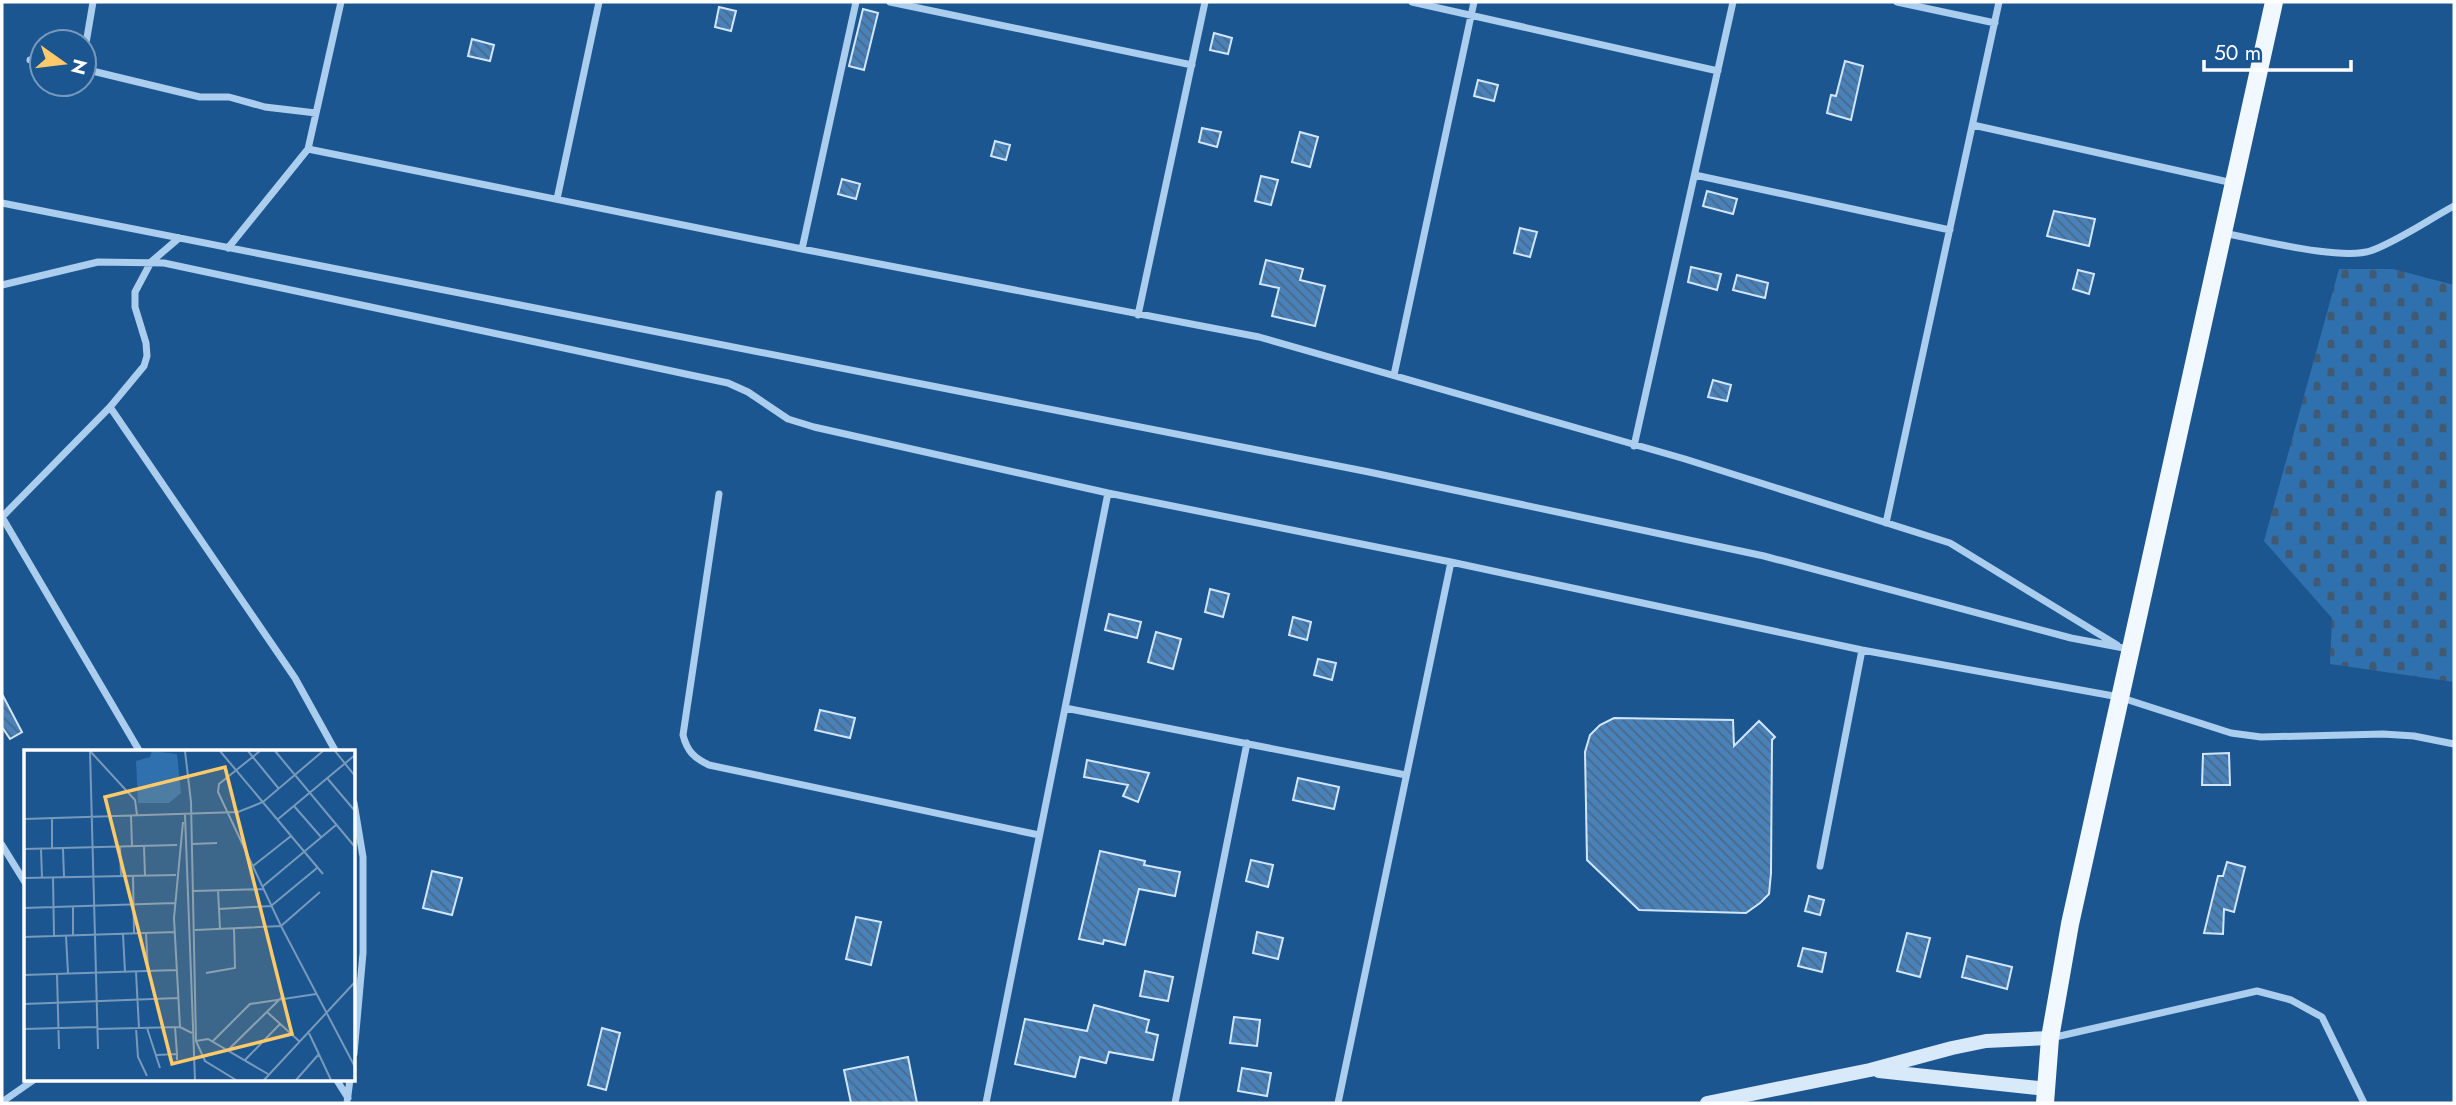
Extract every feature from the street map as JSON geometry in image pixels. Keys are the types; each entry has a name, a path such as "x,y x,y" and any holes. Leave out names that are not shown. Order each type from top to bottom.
{"main road":[{"path":"2046,1096 2050,1038 2070,924 2119,697 2126,648 2274,2"}],"street":[{"path":"89,28 93,2"},
{"path":"228,248 308,149 341,2"},
{"path":"557,200 599,2"},
{"path":"802,249 856,2"},
{"path":"890,2 1192,65"},
{"path":"1138,315 1205,2"},
{"path":"1412,2 1718,71"},
{"path":"1394,375 1474,2"},
{"path":"1634,446 1733,2"},
{"path":"1897,2 1995,23"},
{"path":"1886,523 1999,2"},
{"path":"98,72 200,97 229,97 265,107 316,113"},
{"path":"1973,125 2233,183"},
{"path":"308,149 802,249 1259,337 1685,459 1950,543 2126,648"},
{"path":"1695,175 1950,230"},
{"path":"2,203 1369,472 1764,556 2071,638 2126,648"},
{"path":"2222,233 2323,251 2371,251 2454,206"},
{"path":"139,750 2,517 110,407 144,366 147,356 146,343 135,307 135,292 151,262 179,238"},
{"path":"2,285 98,262 151,262 710,378 748,392 788,419 814,427 1108,493 1451,562 1862,650 2119,697 2245,736 2383,734 2414,736 2454,744"},
{"path":"110,407 295,678 335,750"},
{"path":"986,1103 1108,493"},
{"path":"719,494 683,735 686,748 695,758 709,765 1040,835"},
{"path":"1338,1103 1451,562"},
{"path":"1819,866 1862,650"},
{"path":"1065,708 1406,775"},
{"path":"1175,1103 1247,743"},
{"path":"355,809 363,857 363,953 355,1043"},
{"path":"2,845 24,881"},
{"path":"1707,1103 1870,1070 1986,1041 2050,1038 2257,991 2291,1000 2322,1017 2364,1103"},
{"path":"1870,1070 2046,1096"},
{"path":"2,1102 34,1080"},
{"path":"338,1080 348,1100"},
{"path":"348,1100 350,1080"}],"green space":[{"path":"2339,269 2393,269 2454,285 2454,682 2330,664 2332,618 2264,541"}],"building":[{"path":"719,7 736,11 731,31 715,27"},
{"path":"863,9 878,13 864,70 849,66"},
{"path":"1214,33 1232,38 1228,54 1210,50"},
{"path":"472,39 494,45 490,61 468,56"},
{"path":"1845,61 1863,66 1851,120 1827,113 1831,95 1836,96"},
{"path":"1478,80 1498,85 1494,101 1474,96"},
{"path":"1202,128 1221,132 1217,147 1199,142"},
{"path":"1300,132 1318,137 1310,167 1292,162"},
{"path":"995,141 1010,145 1006,160 991,156"},
{"path":"1261,176 1278,180 1271,205 1255,201"},
{"path":"842,179 860,184 856,199 838,194"},
{"path":"1707,191 1737,199 1733,214 1703,206"},
{"path":"2054,211 2095,219 2089,246 2047,236"},
{"path":"1520,228 1537,232 1530,257 1514,253"},
{"path":"1266,260 1303,269 1300,280 1325,286 1315,326 1272,316 1279,288 1260,284"},
{"path":"1691,267 1721,274 1717,290 1688,282"},
{"path":"2078,270 2094,274 2089,294 2073,289"},
{"path":"1737,275 1768,283 1765,298 1733,290"},
{"path":"1713,380 1731,385 1727,401 1708,397"},
{"path":"1210,589 1229,594 1223,617 1205,612"},
{"path":"1109,614 1141,622 1137,638 1105,630"},
{"path":"1293,617 1311,622 1307,640 1289,635"},
{"path":"1156,632 1181,639 1173,669 1148,662"},
{"path":"1318,659 1336,663 1332,680 1314,675"},
{"path":"2,694 22,732 10,739 2,727"},
{"path":"820,710 855,718 850,738 815,730"},
{"path":"1614,718 1733,720 1734,746 1759,721 1775,737 1772,740 1771,873 1769,894 1760,903 1746,913 1639,910 1587,860 1585,752 1590,735 1600,725"},
{"path":"2229,753 2230,785 2202,785 2203,754"},
{"path":"1087,760 1149,773 1138,802 1123,796 1128,785 1084,777"},
{"path":"1298,778 1339,787 1334,809 1293,800"},
{"path":"1100,851 1145,861 1144,865 1180,872 1175,896 1139,889 1125,945 1104,940 1103,944 1079,939"},
{"path":"1251,860 1273,865 1268,887 1246,881"},
{"path":"2227,862 2245,867 2234,912 2224,909 2223,934 2204,933 2218,876 2223,876"},
{"path":"432,871 462,878 452,915 423,908"},
{"path":"1809,896 1824,900 1820,915 1805,911"},
{"path":"856,917 881,922 871,965 846,959"},
{"path":"1257,932 1283,938 1278,959 1253,953"},
{"path":"1907,933 1930,938 1920,977 1897,971"},
{"path":"1803,948 1826,953 1822,972 1798,966"},
{"path":"1967,956 2012,967 2007,989 1962,977"},
{"path":"1145,971 1173,977 1168,1001 1140,996"},
{"path":"1094,1005 1149,1020 1146,1032 1158,1035 1153,1060 1109,1052 1106,1063 1080,1057 1075,1077 1015,1064 1025,1019 1087,1031"},
{"path":"1234,1017 1260,1020 1257,1046 1230,1043"},
{"path":"602,1028 620,1033 606,1090 588,1085"},
{"path":"908,1057 917,1103 851,1103 844,1070"},
{"path":"1242,1068 1271,1073 1267,1096 1238,1091"}]}
